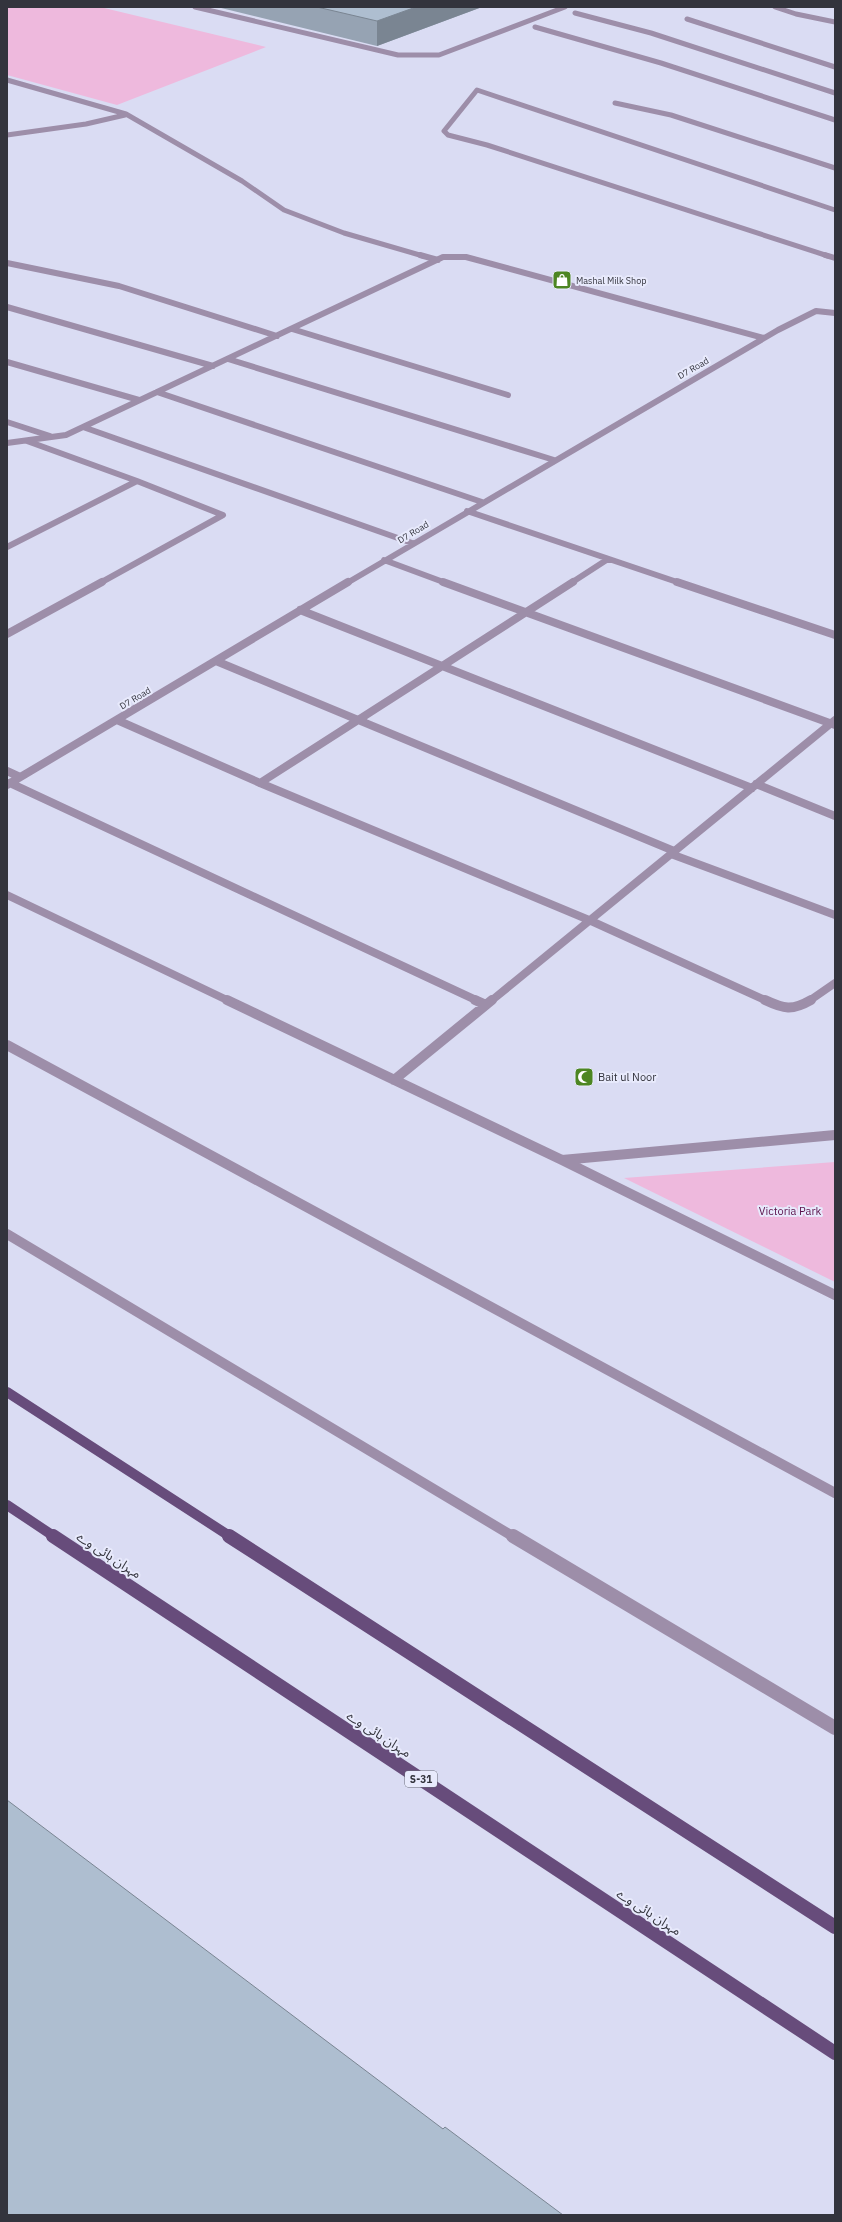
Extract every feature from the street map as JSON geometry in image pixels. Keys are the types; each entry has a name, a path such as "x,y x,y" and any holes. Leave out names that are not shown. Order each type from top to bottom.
{"main road":[{"path":"7,1392 835,1927"},
{"name":"مہران ہائی وے","path":"7,1505 835,2053"}],"street":[{"path":"195,7 398,56 439,55 565,7"},
{"path":"775,7 796,14 835,22"},
{"path":"575,13 651,33 835,93"},
{"path":"687,19 835,67"},
{"path":"535,27 661,63 835,120"},
{"path":"7,80 126,114 242,181 284,210 344,233 438,260"},
{"path":"835,210 477,90 444,131 448,135 487,145 605,182 835,258"},
{"path":"615,103 671,115 835,168"},
{"path":"7,135 86,124 126,114"},
{"path":"7,444 66,435 443,257 466,257 764,338"},
{"path":"7,263 118,286 276,336"},
{"path":"7,307 213,366"},
{"name":"D7 Road","path":"9,784 412,543 764,338 816,311 835,313"},
{"path":"292,329 508,395"},
{"path":"228,359 554,460"},
{"path":"7,362 139,400"},
{"path":"157,392 482,502"},
{"path":"7,422 52,437"},
{"path":"83,427 412,543"},
{"path":"7,634 223,515 137,481 26,441"},
{"path":"7,547 137,481"},
{"path":"467,511 835,635"},
{"path":"260,783 608,559"},
{"path":"384,560 834,723"},
{"path":"300,610 441,666 835,816"},
{"path":"216,661 673,853 835,915"},
{"path":"117,720 260,783 590,920 782,1008 792,1010 801,1006 835,984"},
{"path":"394,1080 754,786 834,723"},
{"path":"7,771 20,778"},
{"path":"9,784 486,1005"},
{"path":"7,895 562,1160 835,1295"},
{"path":"7,1045 835,1493"},
{"path":"562,1160 835,1134"},
{"path":"7,1234 835,1728"}],"green space":[{"path":"7,7 100,7 266,47 117,105 7,75"},
{"name":"Victoria Park","path":"835,1162 835,1282 624,1178"}],"building":[{"path":"317,7 416,7 377,21"},
{"path":"7,1800 443,2129 445,2127 563,2215 7,2215"}],"place":[{"name":"Mashal Milk Shop","path":"562,280"},
{"name":"Bait ul Noor","path":"584,1077"}]}
